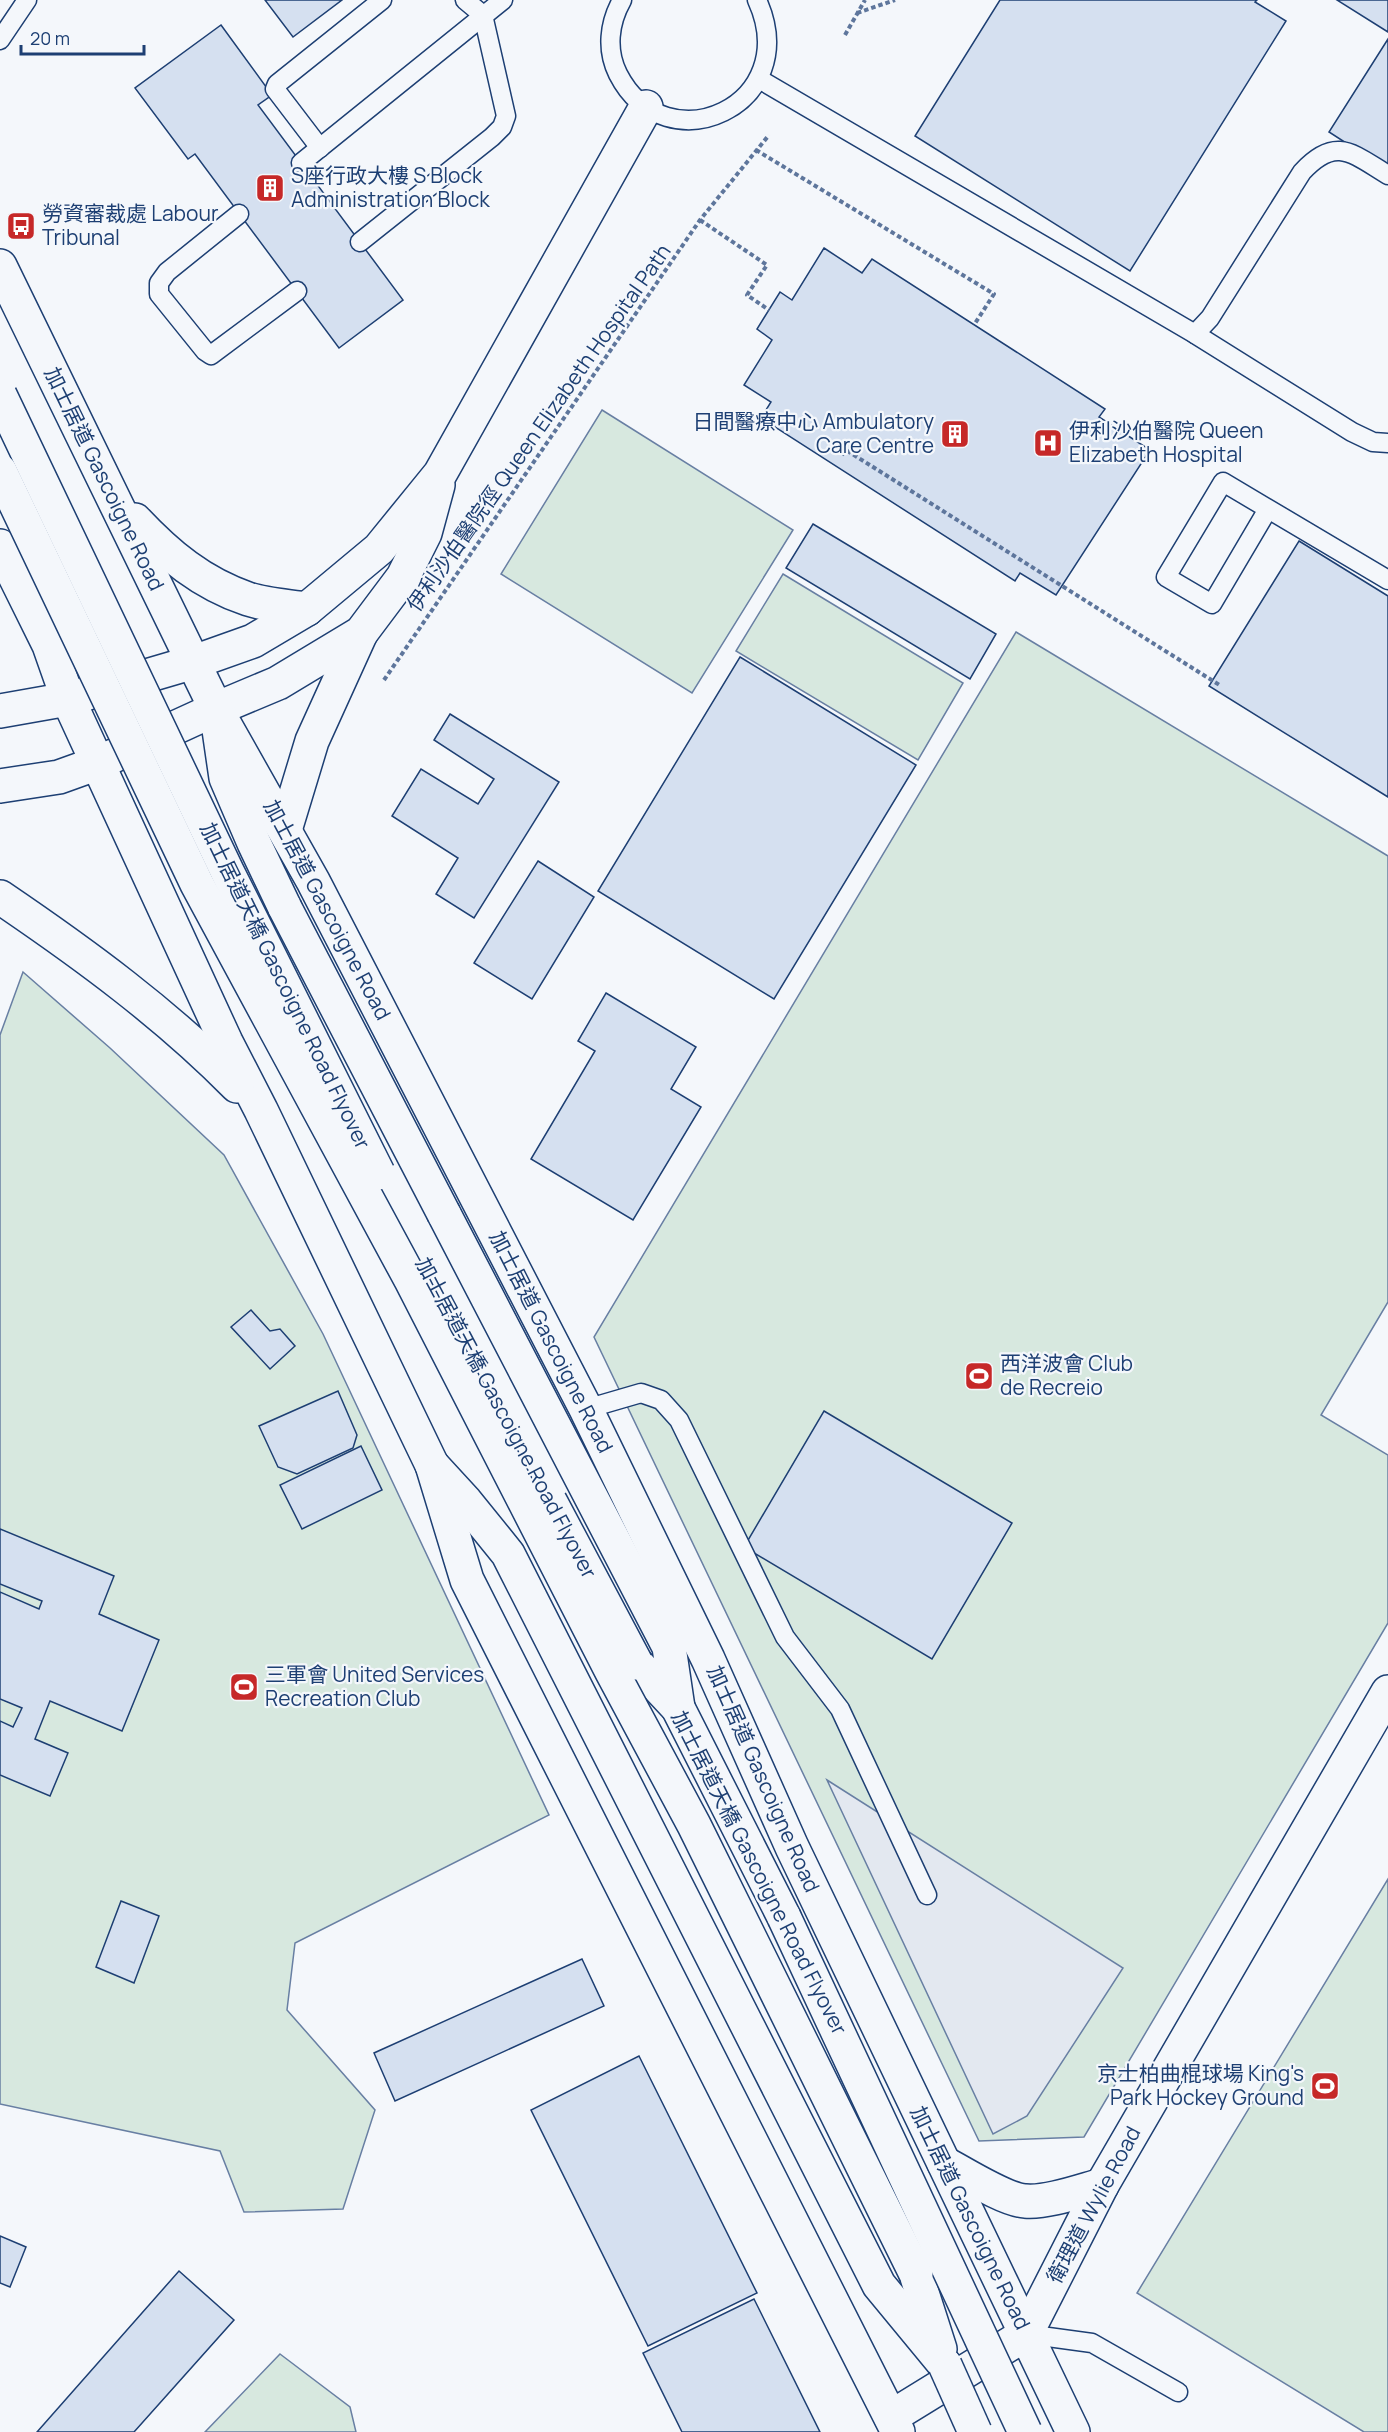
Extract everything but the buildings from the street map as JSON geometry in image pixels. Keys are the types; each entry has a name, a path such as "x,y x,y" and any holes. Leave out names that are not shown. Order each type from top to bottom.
{"main road":[{"path":"0,711 68,699 194,662 254,640 307,609 379,549 440,474 646,108"},
{"name":"加士居道 Gascoigne Road","path":"0,266 216,710 285,830 586,1408 708,1659 792,1847 981,2245 1073,2432"},
{"name":"加士居道天橋 Gascoigne Road Flyover","path":"0,395 237,892 423,1263 636,1663 678,1708 784,1917 1025,2432"},
{"name":"加士居道天橋 Gascoigne Road Flyover","path":"0,471 197,884 411,1280 748,1932 916,2274 945,2365 975,2432"},
{"path":"285,830 312,741 361,633 403,577 425,533 440,474"},
{"path":"114,497 164,551 194,574 247,599 307,609"},
{"path":"3,563 49,645 68,699 226,1042 432,1465 467,1580 895,2425 1026,2334"},
{"path":"0,786 59,777 98,763 278,683 361,633"},
{"path":"216,710 226,778 254,843 285,908 669,1647 678,1708"},
{"path":"0,897 161,1015 205,1053 261,1110"},
{"path":"432,1465 466,1502 508,1554 879,2285 945,2365"},
{"name":"衛理道 Wylie Road","path":"1026,2334 1102,2185 1388,1692"},
{"path":"944,2163 1007,2196 1024,2202 1052,2198 1102,2185"}],"lane":[{"path":"0,40 27,0"},
{"path":"320,148 275,89 277,84 382,0"},
{"path":"360,242 484,144 502,127 506,116 483,15 465,0"},
{"path":"301,163 503,0"},
{"path":"622,0 615,13 609,39 614,66 626,89 646,108 670,118 696,120 721,114 743,99 759,79 766,59 768,38 765,18 757,0"},
{"path":"759,79 1195,334 1353,432 1373,442 1388,443"},
{"path":"1195,334 1210,318 1302,172 1313,160 1337,150 1352,153 1388,175"},
{"path":"239,214 167,272 159,283 159,294 205,351 211,355 297,291"},
{"path":"1268,509 1212,604 1166,577 1223,482 1388,580"},
{"path":"586,1408 641,1393 661,1400 679,1420 785,1638 840,1709 927,1895"},
{"path":"1026,2334 1092,2343 1178,2392"}],"path":[{"path":"845,35 865,0"},
{"path":"857,13 896,0"},
{"name":"伊利沙伯醫院徑 Queen Elizabeth Hospital Path","path":"381,684 700,220 769,135"},
{"path":"756,150 994,294 974,325"},
{"path":"700,220 767,265 747,295 769,310"},
{"path":"842,455 846,450 1221,686"}],"shaded area":[{"path":"602,410 793,530 692,693 501,574"},
{"path":"783,574 963,683 918,760 736,651"},
{"name":"西洋波會 Club de Recreio","path":"1016,632 1388,856 1388,1302 1321,1415 1388,1455 1388,1623 1084,2137 979,2141 594,1337"},
{"name":"三軍會 United Services Recreation Club","path":"23,972 110,1048 224,1155 323,1334 549,1815 295,1943 287,2010 375,2110 343,2209 244,2212 220,2151 0,2104 0,1035"},
{"path":"827,1780 1123,1968 1027,2116 993,2134"},
{"name":"京士柏曲棍球場 King's Park Hockey Ground","path":"1388,1879 1388,2432 1364,2432 1137,2293"},
{"path":"280,2354 350,2407 356,2432 205,2432"}],"place":[{"name":"S座行政大樓 S Block Administration Block","path":"270,188"},
{"name":"勞資審裁處 Labour Tribunal","path":"21,226"},
{"name":"日間醫療中心 Ambulatory Care Centre","path":"955,434"},
{"name":"伊利沙伯醫院 Queen Elizabeth Hospital","path":"1048,443"},
{"name":"西洋波會 Club de Recreio","path":"979,1376"},
{"name":"三軍會 United Services Recreation Club","path":"244,1687"},
{"name":"京士柏曲棍球場 King's Park Hockey Ground","path":"1325,2086"}]}
